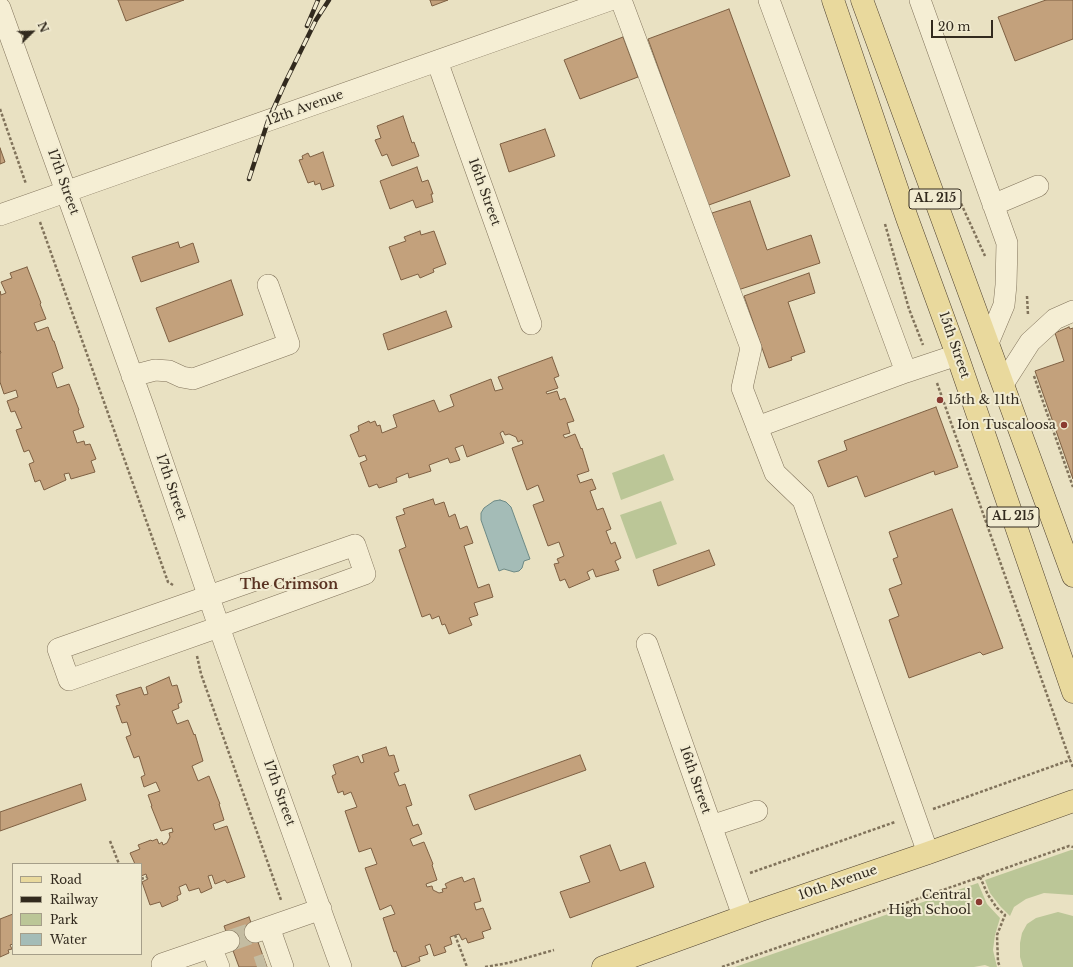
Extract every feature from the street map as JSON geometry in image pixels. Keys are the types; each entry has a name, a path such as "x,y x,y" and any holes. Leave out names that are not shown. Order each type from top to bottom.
{"main road":[{"name":"15th Street","path":"832,0 907,218 958,355 1073,692"},
{"name":"AL 215","path":"862,0 1073,576"},
{"path":"944,316 988,343"},
{"path":"958,355 1003,384"},
{"name":"10th Avenue","path":"603,967 743,916 928,853 1073,801"}],"street":[{"name":"12th Avenue","path":"0,215 610,0"},
{"path":"621,0 752,348 742,388 775,474 803,500 928,853"},
{"path":"769,0 906,372"},
{"path":"920,0 1007,243 1004,305 988,343"},
{"name":"17th Street","path":"0,8 132,376 219,628 341,967"},
{"name":"16th Street","path":"437,61 531,324"},
{"path":"993,205 1038,186"},
{"path":"132,376 155,370 169,371 182,377 193,379 290,344 268,285"},
{"path":"1003,384 1030,342 1055,319 1073,311"},
{"path":"757,427 906,372 958,355"},
{"path":"355,545 365,574 219,628 69,680 58,649 355,545"},
{"name":"16th Street","path":"647,644 743,916"},
{"path":"711,826 757,811"},
{"path":"276,963 270,926 321,909"},
{"path":"162,964 220,944 219,967"}],"path":[{"path":"0,109 168,582 173,585"},
{"path":"883,220 909,310 931,364 1070,760"},
{"path":"197,656 270,926"},
{"path":"110,841 119,863"},
{"path":"722,967 1069,846 1073,847"},
{"path":"142,879 147,877"},
{"path":"980,877 988,895 997,908 1005,915 997,935 998,962 1000,967"},
{"path":"455,935 467,967"},
{"path":"485,967 508,963 554,950"}],"green space":[{"path":"664,454 674,480 621,500 612,473"},
{"path":"661,501 677,544 636,559 620,515"},
{"path":"1073,850 1073,895 1044,893 1026,899 1014,907 1010,916 990,893 985,880"},
{"path":"978,883 987,904 1000,918 995,935 993,950 997,967 985,965 974,967 735,967"},
{"path":"1058,912 1073,916 1073,967 1023,967 1020,957 1020,943 1022,933 1027,924 1036,918"}],"water":[{"path":"500,500 506,502 511,507 530,559 524,561 522,568 519,571 514,572 504,569 499,571 481,520 481,513 484,508 494,501"}],"building":[{"path":"118,0 184,0 126,21"},
{"path":"430,0 448,0 432,6"},
{"path":"1046,0 1073,0 1073,39 1015,61 998,17"},
{"path":"729,9 790,176 706,206 672,115 675,114 648,39"},
{"path":"623,37 638,77 580,99 564,60"},
{"path":"403,116 412,143 414,142 419,156 392,166 387,154 382,156 375,140 381,138 377,126"},
{"path":"545,129 555,156 509,172 500,144"},
{"path":"0,148 5,162 0,164"},
{"path":"323,152 334,186 322,190 320,183 315,185 314,181 308,183 299,160 303,159 302,156 308,153 310,157"},
{"path":"417,167 422,182 428,180 433,194 431,194 433,202 416,208 413,200 390,209 380,181"},
{"path":"750,201 767,250 811,235 820,263 738,290 712,213"},
{"path":"420,231 421,235 434,231 446,264 433,269 434,272 420,278 418,274 401,280 389,247 406,241 404,237"},
{"path":"178,242 180,248 193,243 199,262 141,282 132,257"},
{"path":"27,267 46,319 34,323 37,331 48,327 63,368 52,373 57,388 69,384 84,427 73,431 77,443 84,441 85,445 90,444 96,459 91,461 95,472 71,479 69,473 64,474 66,480 44,490 40,480 35,482 29,464 34,462 29,450 24,452 16,430 22,428 15,411 11,412 7,401 18,397 16,390 4,394 0,382 0,291 1,295 6,293 1,282 12,278 10,273"},
{"path":"809,273 815,293 788,302 805,352 791,357 792,360 769,368 744,296"},
{"path":"231,280 243,315 169,342 156,308"},
{"path":"446,311 452,327 388,350 383,334"},
{"name":"Ion Tuscaloosa","path":"1069,327 1070,329 1073,328 1073,479 1035,371 1064,361 1055,333"},
{"path":"552,357 559,376 554,378 558,388 546,392 547,394 557,391 560,400 565,398 574,421 567,423 570,433 563,435 565,438 575,434 581,449 582,448 589,471 577,475 580,483 592,479 596,489 590,491 597,510 603,508 611,529 606,531 611,544 615,542 621,558 615,561 619,570 596,577 593,569 587,572 590,579 569,588 565,579 560,581 554,564 559,563 557,559 564,556 559,542 548,546 533,505 544,501 538,485 527,490 512,448 523,444 522,440 518,442 516,437 509,434 505,435 503,431 500,433 504,443 467,457 463,445 455,448 460,460 450,463 448,458 429,465 431,471 409,478 408,473 396,478 397,482 379,488 377,484 369,487 360,463 367,460 365,455 359,457 350,435 359,431 358,426 369,421 370,423 375,421 377,426 380,425 382,433 397,427 393,415 434,400 439,412 454,406 450,395 491,379 495,391 503,389 498,377"},
{"path":"936,407 958,467 935,475 934,471 865,497 857,476 828,487 818,461 847,450 844,441"},
{"path":"433,499 435,505 444,502 449,517 455,514 460,529 467,526 473,543 464,546 478,588 489,584 493,597 474,603 478,615 469,618 472,625 449,634 445,624 442,625 439,616 432,619 430,614 422,617 399,550 406,547 396,517 405,514 403,509"},
{"path":"952,509 1003,648 983,655 980,652 909,678 889,620 899,616 889,589 902,584 893,559 898,557 889,532"},
{"path":"709,550 715,565 658,586 653,570"},
{"path":"169,677 172,686 177,685 182,702 178,704 179,708 172,711 177,724 188,720 194,735 195,734 203,761 192,766 198,781 209,776 220,804 224,820 213,824 215,830 227,826 245,877 227,883 225,880 215,884 212,875 208,876 212,888 201,893 199,888 189,891 186,884 179,887 181,894 177,896 178,900 162,907 160,902 150,905 142,882 148,879 146,874 142,876 142,863 135,863 130,853 140,849 138,845 151,840 157,839 159,844 162,842 163,845 167,843 170,837 169,833 173,832 172,828 161,831 148,795 160,791 156,782 144,787 141,777 145,775 139,756 134,758 126,737 131,735 127,722 122,723 116,706 120,705 116,695 141,687 144,695 148,694 146,687"},
{"path":"386,747 389,756 394,755 399,771 394,773 399,786 405,784 412,805 406,807 413,826 418,824 422,834 410,839 413,846 424,842 433,864 432,865 437,880 426,884 427,887 432,886 433,890 439,893 443,892 442,889 447,888 445,884 451,881 462,877 464,882 474,878 481,901 474,903 476,910 483,908 491,929 482,932 484,938 468,943 466,938 462,940 459,934 450,937 452,944 444,947 446,952 434,956 430,944 425,946 428,954 419,957 420,961 404,967 402,967 396,951 394,952 383,918 395,914 391,905 380,910 365,868 377,864 371,848 359,852 345,811 357,807 351,792 344,795 343,791 338,793 332,776 336,774 333,765 358,756 361,763 364,762 362,755"},
{"path":"580,755 586,770 475,810 469,795"},
{"path":"81,784 86,800 0,831 0,812"},
{"path":"610,845 620,871 645,862 654,887 570,918 560,892 590,882 580,856"},
{"path":"12,914 12,944 10,945 12,949 8,950 9,953 0,957 0,919"},
{"path":"249,917 267,967 239,967 224,926"}],"tunnel":[{"path":"229,941 255,932"},
{"path":"257,967 266,964"}],"railway":[{"path":"307,26 318,0"},
{"path":"249,179 268,121 316,20 329,0"}],"place":[{"name":"15th & 11th","path":"940,400"},
{"name":"Ion Tuscaloosa","path":"1064,425"},
{"name":"Central High School","path":"979,902"}],"district":[{"name":"The Crimson","path":"289,585"}]}
